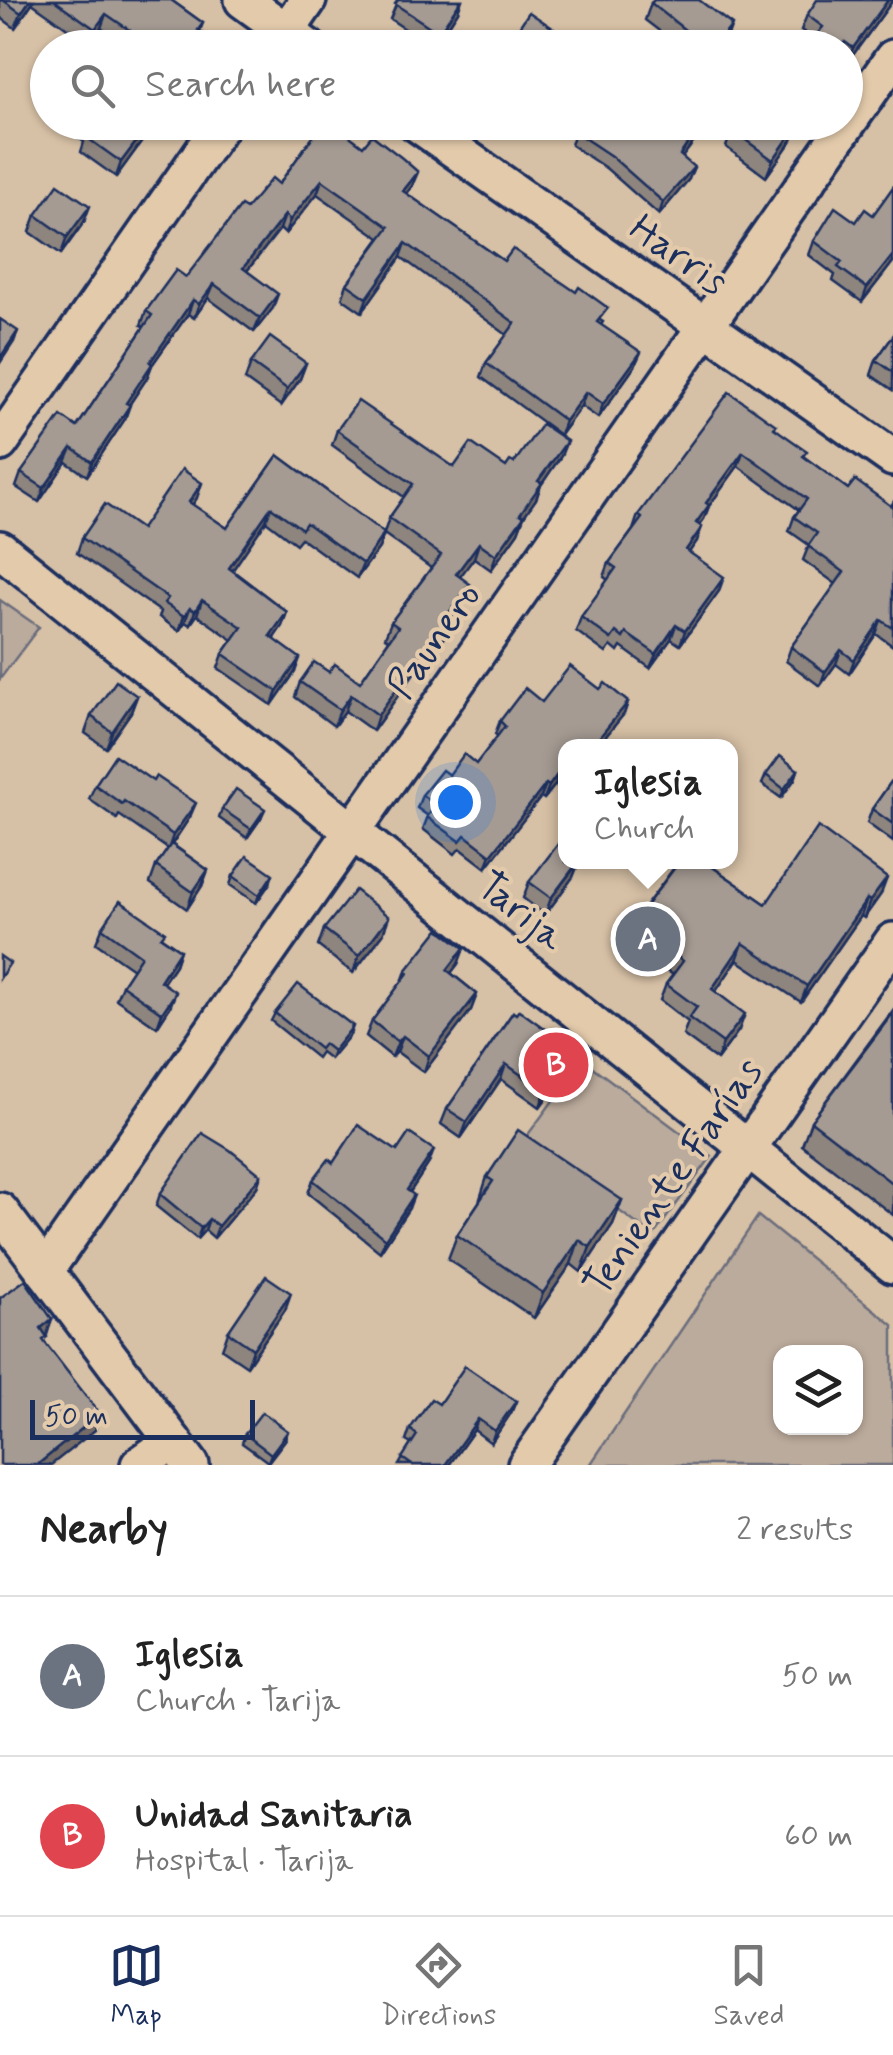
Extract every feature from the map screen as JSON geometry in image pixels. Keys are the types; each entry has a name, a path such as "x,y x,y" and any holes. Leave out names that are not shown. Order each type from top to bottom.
{"street":[{"path":"243,0 277,30"},
{"path":"295,30 308,0"},
{"name":"Paunero","path":"863,101 893,58"},
{"path":"0,442 210,140"},
{"name":"Harris","path":"441,140 893,458"},
{"name":"Paunero","path":"45,1271 836,140"},
{"name":"Tarija","path":"0,549 893,1265"},
{"name":"Teniente Farías","path":"526,1465 893,941"},
{"path":"0,1211 182,1453 138,1465"}],"shaded area":[{"path":"0,600 39,627 0,679"},
{"path":"583,1060 712,1156 653,1236 524,1140"},
{"path":"758,1216 893,1325 893,1465 590,1465"}],"building":[{"path":"3,0 30,0 21,13"},
{"path":"54,0 171,0 203,23 198,30 129,30 106,14 95,29"},
{"path":"398,0 461,0 441,30 434,30 395,4"},
{"path":"699,0 732,25 728,30 685,30 651,3"},
{"path":"817,0 888,0 863,34 863,30 820,30 823,27 807,15"},
{"path":"529,12 556,30 517,30"},
{"path":"90,140 138,140 121,162"},
{"path":"310,140 355,140 363,146 368,140 379,140 418,172 403,191 504,261 513,249 576,292 579,287 608,308 597,322 641,352 603,404 586,392 565,421 486,363 515,323 406,243 367,298 347,284 389,227 322,180 290,220 285,215 243,268 278,294 260,318 214,284 199,304 193,300 150,362 126,403 130,405 92,462 72,448 44,488 21,473 61,416 77,427 152,315 146,311 176,270 186,277 241,206 246,209 272,178 279,184"},
{"path":"587,140 690,140 680,155 694,167 663,202"},
{"path":"746,140 787,140 773,160"},
{"path":"58,184 90,206 67,237 36,215"},
{"path":"893,187 893,255 867,288 838,267 842,262 814,241 835,207 856,222 865,209 873,215"},
{"path":"0,319 18,331 0,358"},
{"path":"893,336 893,372 876,360"},
{"path":"270,337 306,363 287,389 251,363"},
{"path":"729,392 776,425 774,428 807,451 803,456 848,489 855,480 891,506 893,503 893,628 881,620 854,660 841,650 825,672 791,647 844,572 808,546 817,533 794,517 807,499 743,452 706,503 709,505 696,523 702,527 686,550 724,577 685,631 676,625 656,654 626,633 623,638 616,632 611,639 581,617 616,568 609,563 642,518 638,515"},
{"path":"358,401 454,467 471,443 506,467 510,461 514,463 542,424 567,441 538,481 542,483 520,514 524,516 496,555 479,543 456,574 470,584 448,614 453,618 435,643 431,640 378,715 351,695 340,710 300,682 314,662 329,672 335,664 360,682 398,627 391,622 441,555 389,518 413,484 337,430"},
{"path":"278,455 384,533 363,564 306,523 302,529 271,507 229,568 287,612 270,636 300,658 277,691 223,654 242,627 202,600 195,611 190,608 184,616 164,603 168,598 82,538 105,504 141,529 182,469 202,483 189,502 227,528"},
{"path":"570,666 600,689 605,683 628,702 598,739 558,739 558,773 491,855 465,835 460,841 427,817 436,805 422,795 442,770 449,775 464,754 476,764 505,726 500,721 525,688 542,702"},
{"path":"116,681 137,696 112,732 91,716"},
{"path":"115,755 196,803 173,835 95,785"},
{"path":"780,756 798,770 784,789 766,775"},
{"path":"893,779 893,824 872,809"},
{"path":"236,789 265,809 251,829 222,809"},
{"path":"818,827 887,878 870,901 867,899 807,986 743,943 712,989 745,1014 723,1043 689,1018 697,1007 666,984 683,961 633,923 674,869 715,869 766,904"},
{"path":"171,844 208,870 193,892 156,866"},
{"path":"558,844 558,869 573,869 551,898 529,882"},
{"path":"247,856 273,874 259,895 233,876"},
{"path":"355,890 389,917 359,956 324,929"},
{"path":"120,901 165,932 161,937 180,950 160,981 176,992 162,1013 122,985 141,956 102,928"},
{"path":"439,929 464,948 447,970 477,994 429,1056 403,1036 398,1042 372,1021"},
{"path":"0,956 10,963 0,978"},
{"path":"298,984 353,1026 333,1051 324,1044 320,1049 275,1013"},
{"path":"519,1010 575,1051 545,1092 506,1064 467,1122 447,1109 513,1012"},
{"path":"893,1013 893,1184 811,1121"},
{"path":"358,1125 397,1151 409,1133 434,1150 407,1190 414,1195 385,1239 313,1180 329,1159 333,1163"},
{"path":"518,1130 622,1200 590,1247 579,1240 543,1293 457,1235 493,1181 487,1177"},
{"path":"202,1133 261,1175 218,1226 209,1219 201,1228 160,1194"},
{"path":"266,1276 291,1293 253,1349 228,1332"},
{"path":"25,1280 52,1319 41,1328 47,1337 43,1340 100,1414 37,1465 0,1465 0,1298"},
{"path":"465,1366 516,1401 495,1431 478,1419 445,1465 412,1465 402,1458 417,1435 410,1429 431,1399 439,1404"},
{"path":"262,1412 288,1431 271,1454 245,1434"}],"place":[{"name":"Iglesia","path":"648,939"},
{"name":"Unidad Sanitaria","path":"556,1065"}]}
